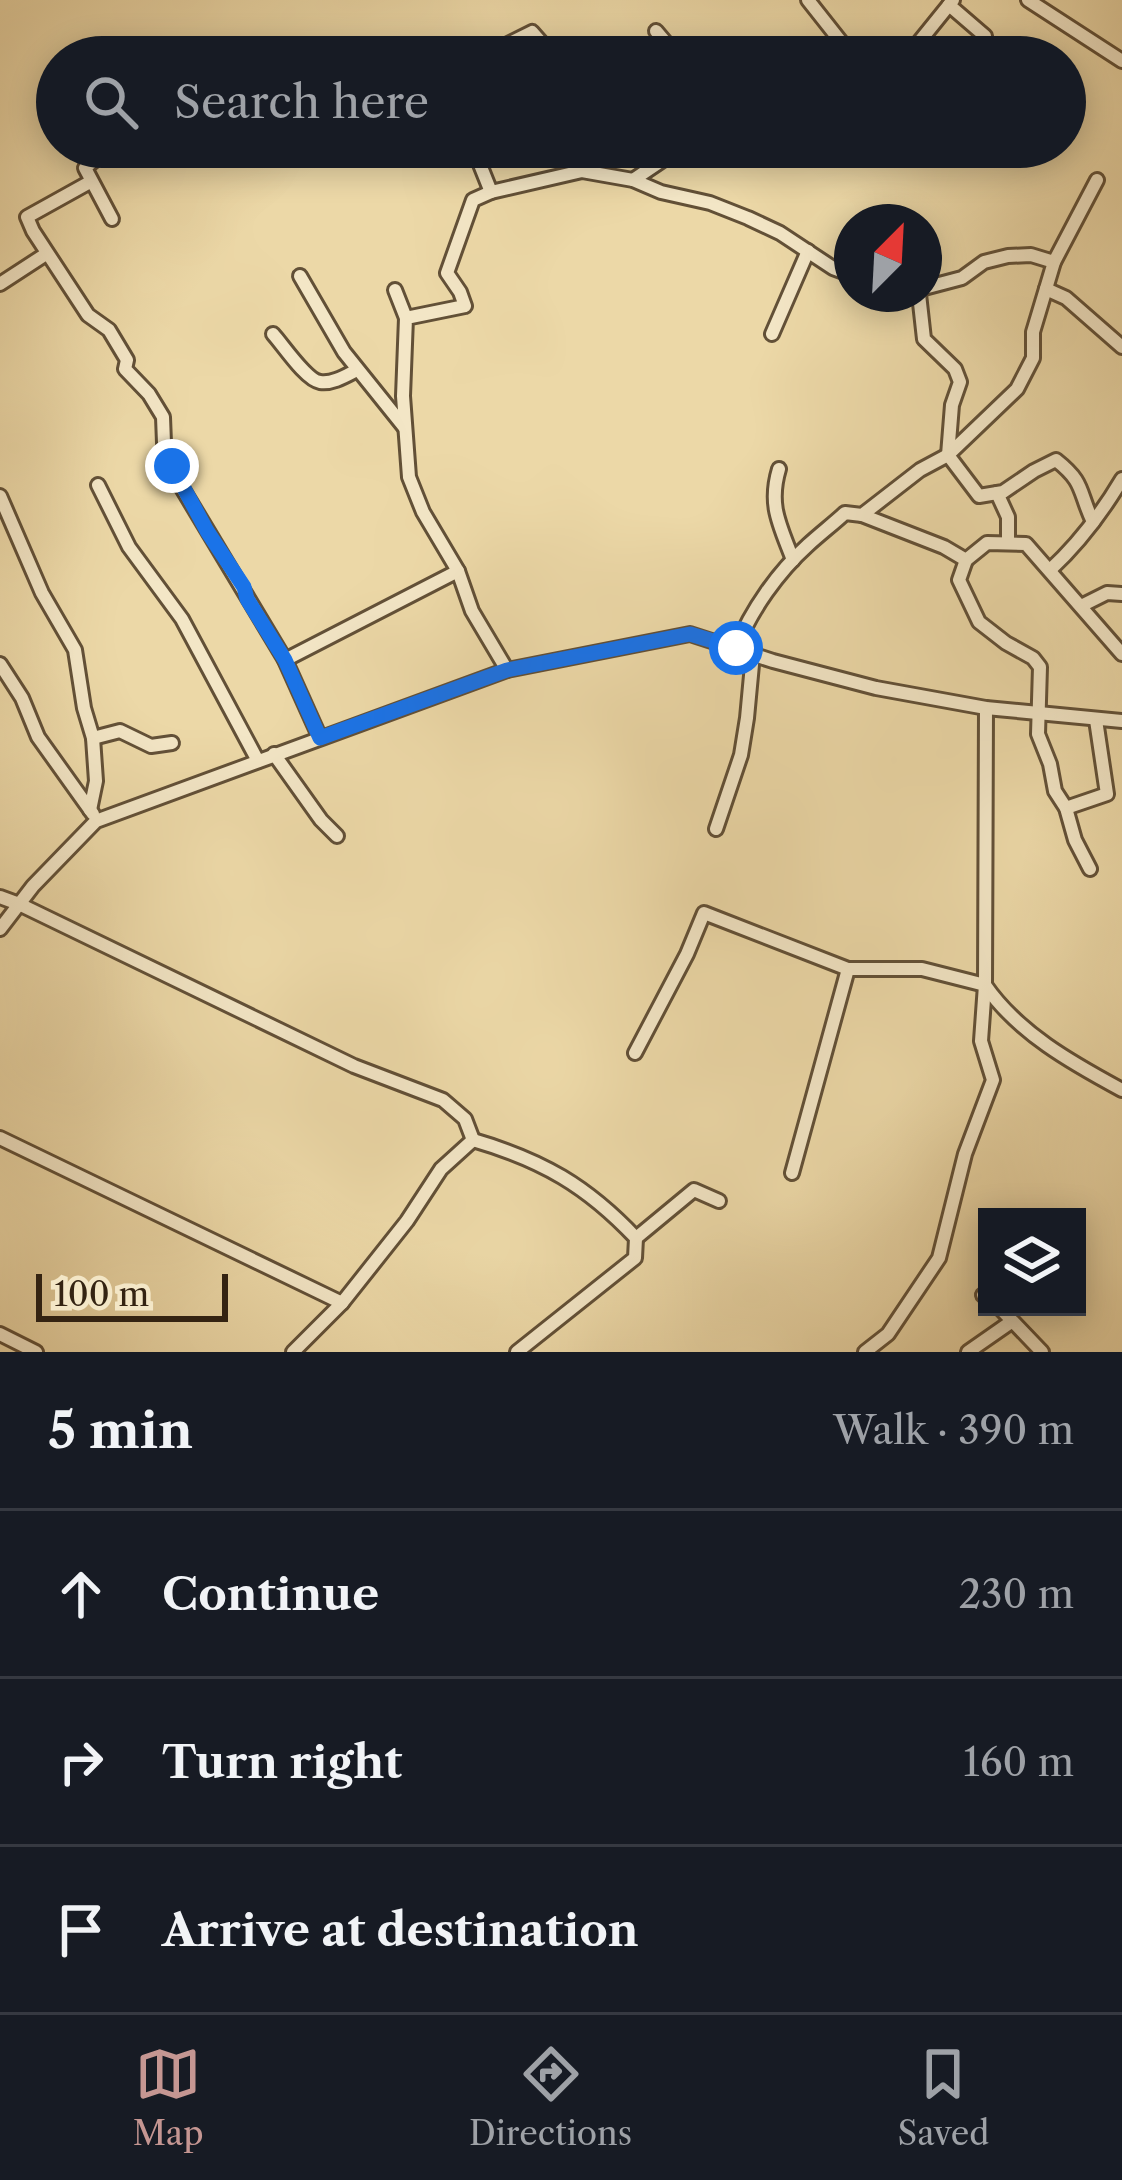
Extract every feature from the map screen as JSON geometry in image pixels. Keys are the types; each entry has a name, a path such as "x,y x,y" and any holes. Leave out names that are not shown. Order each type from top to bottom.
{"street":[{"path":"808,0 835,36"},
{"path":"1028,0 1083,36"},
{"path":"924,36 951,2 985,36"},
{"path":"656,31 660,36"},
{"path":"1086,38 1122,61"},
{"path":"85,168 112,219"},
{"path":"481,168 491,192"},
{"path":"633,180 651,168"},
{"path":"406,318 465,306 447,274 473,200 582,171 633,180 710,203 748,218 834,268"},
{"path":"862,515 949,454 1002,405 1028,371 1035,346 1033,332 1054,262 1097,180"},
{"path":"90,182 27,217 46,254 88,315 109,330 127,360 125,369 163,417 164,443 179,483 285,660 320,738"},
{"path":"772,334 808,251"},
{"path":"0,284 46,254"},
{"path":"942,284 962,278 984,262 1008,256 1031,255 1054,262"},
{"path":"300,276 357,370 405,428"},
{"path":"1046,289 1066,298 1122,347"},
{"path":"394,290 406,318 409,477 423,512 458,571 472,611 507,670"},
{"path":"922,312 924,339 955,369 960,382 952,406 949,454 979,496 1003,493 1056,460 1078,478 1093,522"},
{"path":"273,334 309,377 321,383 357,370"},
{"path":"778,469 772,494 793,560"},
{"path":"1050,570 1067,555 1122,479"},
{"path":"98,485 128,547 182,619 258,760"},
{"path":"997,493 1008,517 1008,542"},
{"path":"0,496 42,593 75,650 93,738 96,781 93,815 0,929"},
{"path":"736,648 771,587 845,513 862,515 966,560"},
{"path":"1090,869 1055,790 1038,734 1040,667 979,622 959,580 966,560 987,543 1026,544 1122,654"},
{"path":"285,660 458,571"},
{"path":"1082,606 1107,593 1122,594"},
{"path":"93,815 507,670 690,634 876,688 986,708 1122,721"},
{"path":"716,829 745,735 753,654"},
{"path":"0,664 22,698 38,737 93,815"},
{"path":"865,1352 903,1315 939,1258 965,1154 993,1080 981,1041 986,708"},
{"path":"1066,808 1107,794 1096,720"},
{"path":"93,738 120,731 151,746 172,743"},
{"path":"274,754 337,836"},
{"path":"0,897 354,1066 443,1100 465,1119 473,1140"},
{"path":"635,1053 704,913 848,969 922,969 985,985 996,1001 1058,1054 1122,1090"},
{"path":"792,1173 848,969"},
{"path":"0,1138 342,1304"},
{"path":"473,1140 537,1162 570,1180 607,1207 636,1238 635,1258 517,1352"},
{"path":"292,1352 342,1304 441,1169 473,1140"},
{"path":"636,1238 694,1190 719,1201"},
{"path":"1006,1316 1042,1352"},
{"path":"968,1352 1011,1322"},
{"path":"0,1334 36,1352"}],"route":[{"path":"172,466 291,671 320,738 507,670 690,634 736,648"}]}
